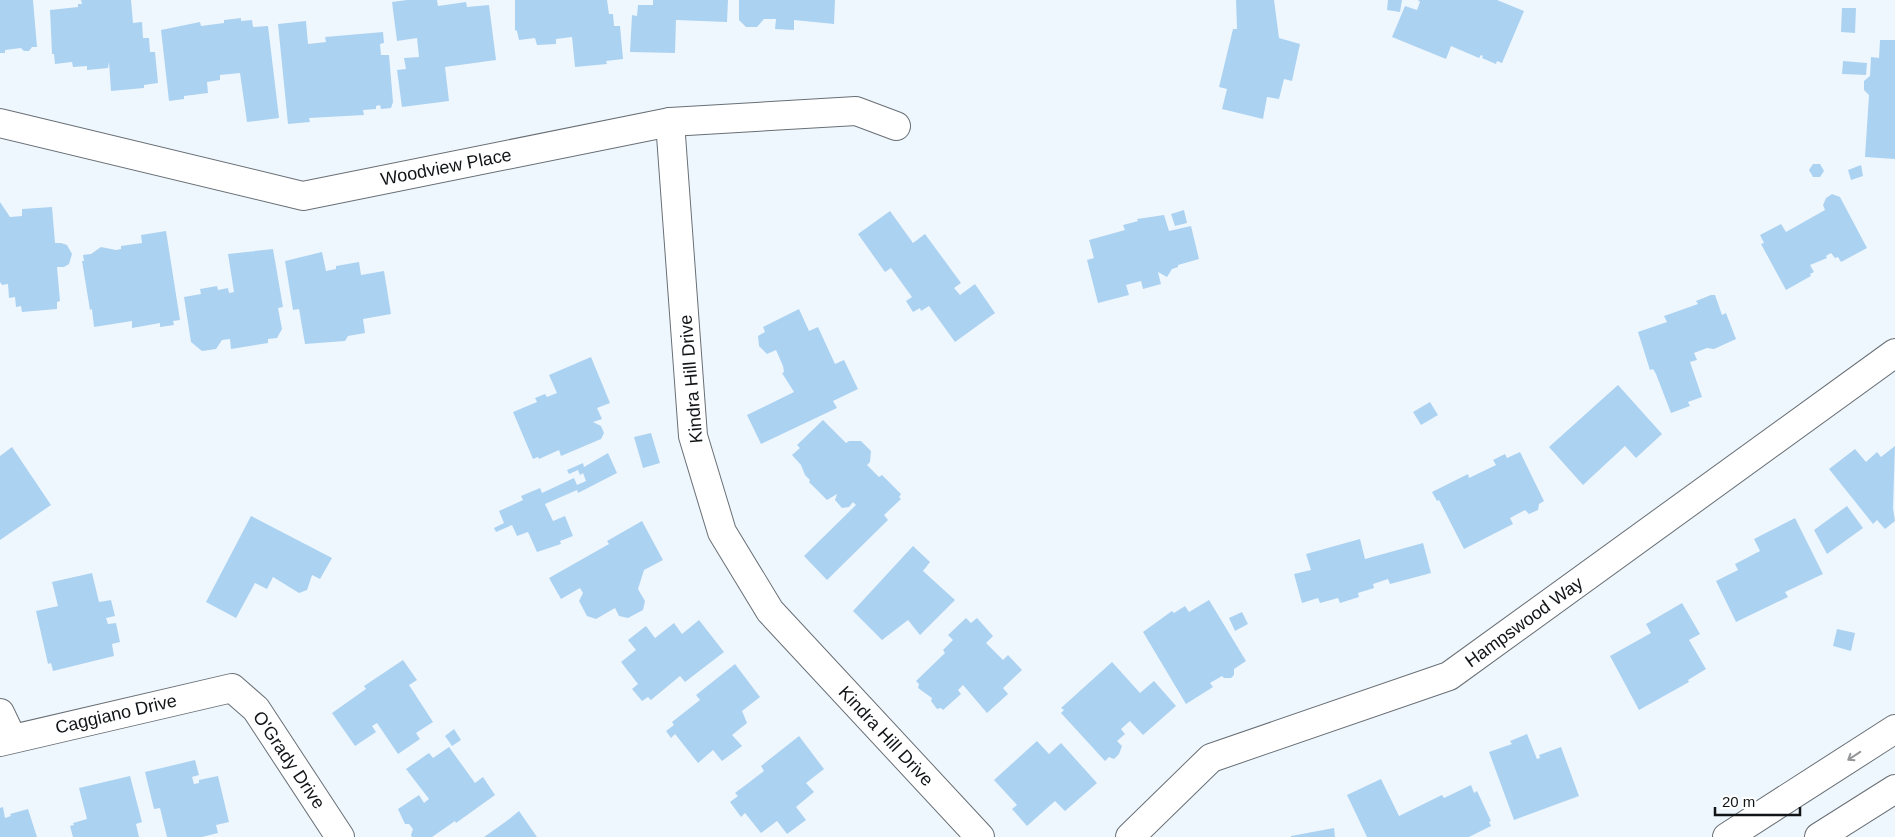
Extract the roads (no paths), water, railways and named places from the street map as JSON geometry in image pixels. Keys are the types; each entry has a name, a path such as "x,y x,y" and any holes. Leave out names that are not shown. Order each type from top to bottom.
{"street":[{"name":"Woodview Place","path":"0,123 303,196 670,122 856,111 896,126"},
{"name":"Kindra Hill Drive","path":"670,122 693,436 722,532 770,611 980,837"},
{"name":"Hampswood Way","path":"1130,837 1211,758 1449,676 1895,353"},
{"name":"Caggiano Drive","path":"6,740 232,688"},
{"name":"O'Grady Drive","path":"232,688 256,709 340,837"},
{"path":"0,713 6,740"},
{"path":"1727,837 1895,729"},
{"path":"1819,837 1895,789"}]}
